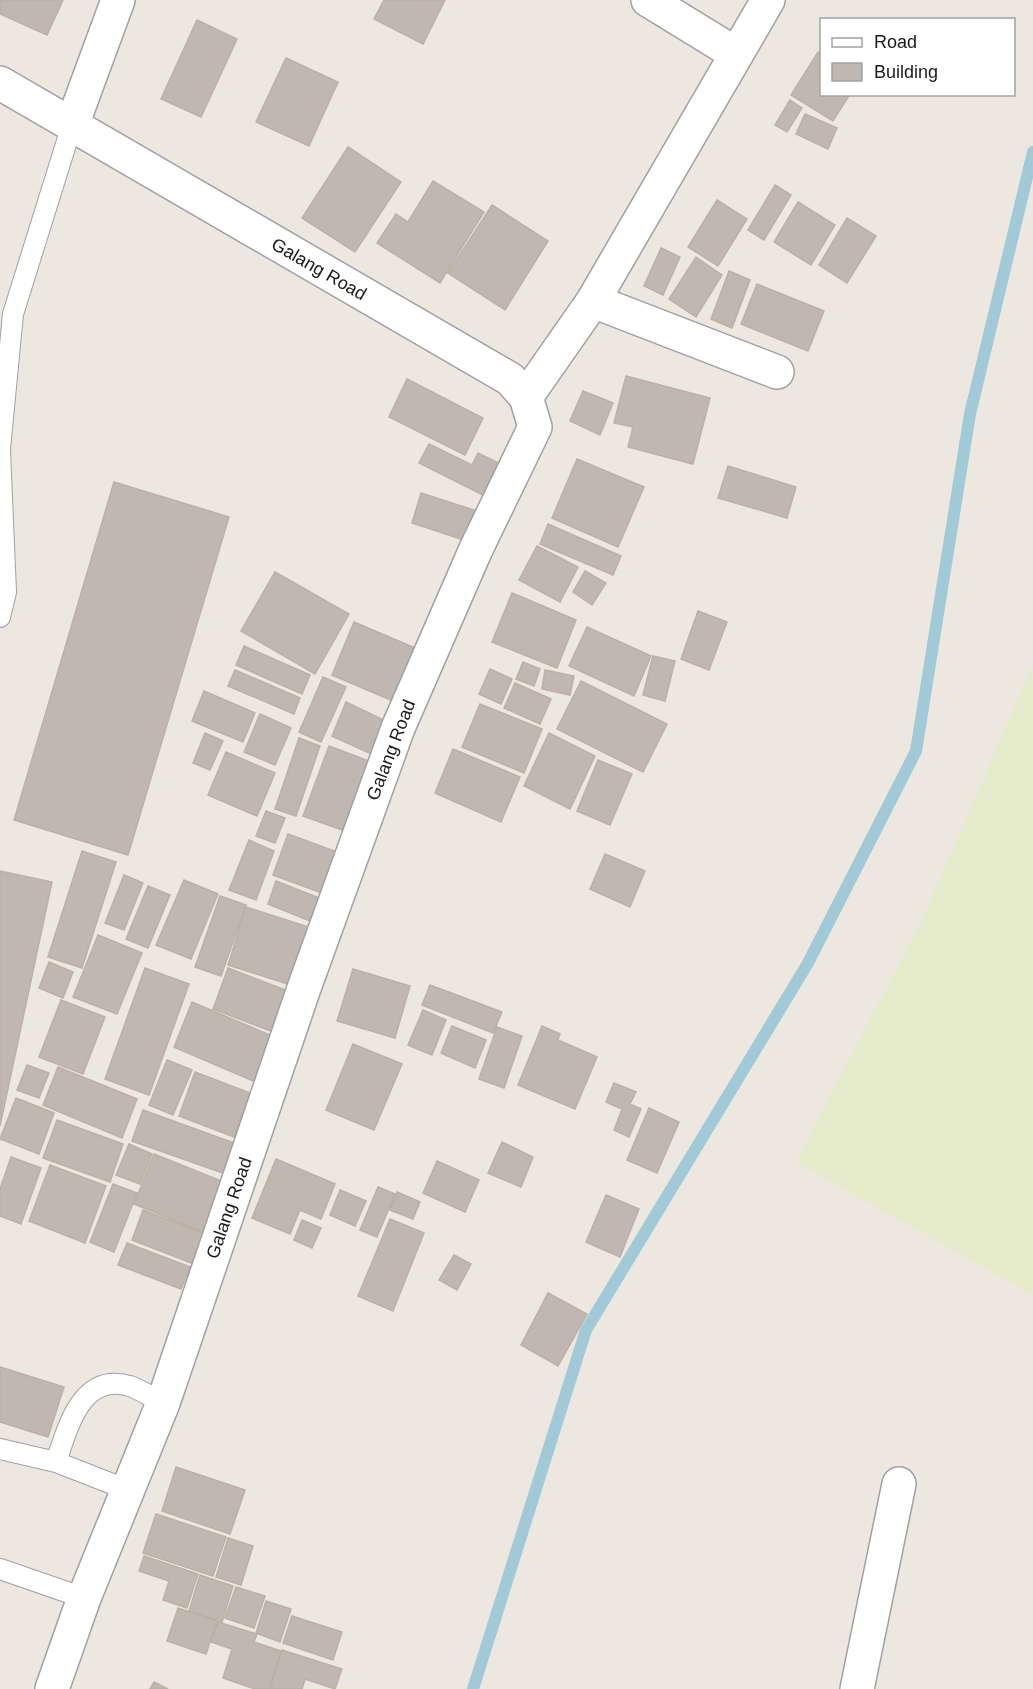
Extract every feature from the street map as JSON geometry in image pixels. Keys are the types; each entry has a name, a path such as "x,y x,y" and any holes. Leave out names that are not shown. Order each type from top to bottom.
{"street":[{"path":"72,125 118,0"},
{"path":"648,0 736,54"},
{"path":"526,397 593,301 768,0"},
{"name":"Galang Road","path":"0,83 510,379 526,397 535,426 476,549 398,728 303,991 163,1403 84,1598 52,1689"},
{"path":"593,301 777,372"},
{"path":"857,1689 899,1484"}],"lane":[{"path":"0,617 6,592 0,450 14,314 72,125"},
{"path":"57,1462 66,1432 82,1400 93,1389 109,1384 130,1386 163,1403"},
{"path":"0,1449 57,1462 128,1490"},
{"path":"0,1569 84,1598"}],"green space":[{"path":"1033,664 1033,1295 796,1162 924,915"}],"building":[{"path":"0,0 63,0 47,35 0,14"},
{"path":"384,0 445,0 423,44 374,19"},
{"path":"197,20 237,39 201,117 161,99"},
{"path":"818,52 820,54 820,96 849,96 833,121 791,95"},
{"path":"286,58 338,82 309,146 256,122"},
{"path":"790,100 802,108 787,132 775,125"},
{"path":"805,114 837,128 828,149 796,134"},
{"path":"348,147 401,182 355,252 302,218"},
{"path":"433,181 484,212 440,283 377,243 396,214 408,222"},
{"path":"775,185 791,195 764,240 748,230"},
{"path":"717,200 747,219 718,266 688,247"},
{"path":"798,202 835,225 811,265 774,242"},
{"path":"492,205 548,241 505,310 448,273"},
{"path":"847,218 876,236 847,283 819,265"},
{"path":"661,248 680,257 663,295 644,286"},
{"path":"696,257 722,275 696,317 669,299"},
{"path":"729,271 750,280 732,328 711,319"},
{"path":"757,284 824,311 808,351 741,324"},
{"path":"626,376 710,398 693,464 628,447 633,427 614,423"},
{"path":"407,379 483,418 465,455 389,417"},
{"path":"583,391 613,403 600,435 570,421"},
{"path":"429,444 472,465 478,453 505,466 489,498 419,463"},
{"path":"577,459 644,487 618,547 552,518"},
{"path":"728,466 796,487 787,518 718,498"},
{"path":"114,482 229,517 128,855 14,820"},
{"path":"421,493 480,512 470,542 412,523"},
{"path":"548,524 621,556 613,575 540,544"},
{"path":"537,546 578,567 560,602 519,580"},
{"path":"585,571 606,583 592,605 573,592"},
{"path":"275,572 349,614 315,674 241,631"},
{"path":"512,593 576,620 557,668 492,642"},
{"path":"698,611 727,622 709,670 681,659"},
{"path":"354,622 422,651 400,704 332,675"},
{"path":"587,627 651,656 634,696 569,666"},
{"path":"244,646 310,675 302,694 236,665"},
{"path":"653,656 675,661 665,701 643,695"},
{"path":"523,662 540,669 534,686 516,679"},
{"path":"490,669 512,679 501,704 479,694"},
{"path":"235,670 300,698 294,714 228,686"},
{"path":"545,670 574,676 570,695 542,689"},
{"path":"323,677 346,687 321,742 299,732"},
{"path":"581,681 667,724 643,772 557,729"},
{"path":"515,683 551,699 540,724 504,708"},
{"path":"204,691 255,713 243,742 192,721"},
{"path":"346,702 392,724 378,757 332,736"},
{"path":"480,704 542,729 524,773 462,747"},
{"path":"260,714 291,728 275,765 244,752"},
{"path":"205,733 223,741 210,770 193,763"},
{"path":"549,733 595,756 570,809 524,786"},
{"path":"299,738 320,746 296,816 275,809"},
{"path":"329,746 382,766 356,835 303,816"},
{"path":"453,749 520,777 501,822 435,793"},
{"path":"226,752 275,773 257,816 208,795"},
{"path":"598,760 632,774 610,825 577,811"},
{"path":"266,811 285,818 275,843 256,836"},
{"path":"288,834 345,855 330,896 273,875"},
{"path":"249,840 274,851 256,900 229,890"},
{"path":"82,851 116,862 82,968 48,957"},
{"path":"605,854 645,871 630,907 590,889"},
{"path":"0,871 52,882 0,1126"},
{"path":"124,875 143,883 124,930 105,923"},
{"path":"184,880 218,894 191,959 156,945"},
{"path":"276,881 324,900 315,923 268,904"},
{"path":"148,886 170,895 148,948 126,939"},
{"path":"220,896 246,905 221,976 195,967"},
{"path":"246,907 318,930 300,988 228,965"},
{"path":"98,935 142,953 117,1014 73,997"},
{"path":"49,962 73,972 63,998 39,988"},
{"path":"145,968 189,984 149,1095 105,1079"},
{"path":"228,968 296,994 281,1035 213,1009"},
{"path":"353,969 410,986 395,1038 337,1021"},
{"path":"430,985 502,1012 493,1033 422,1005"},
{"path":"61,1000 105,1017 83,1074 39,1057"},
{"path":"192,1002 284,1041 265,1086 174,1047"},
{"path":"423,1010 446,1020 432,1055 408,1045"},
{"path":"452,1026 486,1040 475,1068 441,1053"},
{"path":"542,1026 560,1034 558,1040 597,1057 575,1109 518,1085"},
{"path":"497,1027 522,1036 504,1088 479,1079"},
{"path":"353,1044 402,1064 374,1130 326,1110"},
{"path":"167,1060 192,1070 173,1115 149,1105"},
{"path":"27,1065 49,1073 39,1098 17,1090"},
{"path":"58,1067 137,1099 122,1138 43,1105"},
{"path":"195,1072 250,1093 234,1137 179,1116"},
{"path":"614,1083 636,1092 630,1104 641,1109 629,1137 614,1130 622,1109 606,1102"},
{"path":"16,1098 54,1113 39,1154 0,1139"},
{"path":"649,1108 679,1122 657,1173 627,1160"},
{"path":"143,1110 245,1147 234,1177 132,1141"},
{"path":"57,1120 123,1144 110,1182 43,1158"},
{"path":"502,1142 533,1157 521,1187 488,1173"},
{"path":"129,1144 152,1154 140,1184 116,1175"},
{"path":"154,1154 236,1187 216,1237 134,1204"},
{"path":"11,1157 41,1168 21,1224 0,1216 0,1189"},
{"path":"276,1159 335,1184 321,1219 300,1210 290,1234 252,1218"},
{"path":"437,1161 479,1180 465,1212 423,1193"},
{"path":"50,1165 106,1186 85,1243 29,1221"},
{"path":"113,1184 137,1193 114,1252 90,1242"},
{"path":"378,1187 395,1194 377,1237 360,1230"},
{"path":"340,1190 366,1201 355,1226 330,1215"},
{"path":"397,1192 420,1202 413,1219 390,1210"},
{"path":"606,1195 639,1209 620,1257 586,1242"},
{"path":"143,1210 205,1234 194,1264 132,1240"},
{"path":"390,1219 424,1233 393,1311 358,1296"},
{"path":"302,1220 321,1228 312,1248 294,1240"},
{"path":"127,1243 190,1267 181,1289 118,1265"},
{"path":"454,1255 471,1264 457,1290 439,1280"},
{"path":"548,1293 587,1314 558,1366 521,1345"},
{"path":"0,1367 64,1387 48,1437 0,1422"},
{"path":"176,1467 245,1490 230,1534 162,1511"},
{"path":"156,1514 226,1537 213,1576 143,1553"},
{"path":"228,1538 253,1546 241,1585 216,1577"},
{"path":"144,1556 198,1574 187,1608 163,1600 169,1581 139,1571"},
{"path":"200,1575 233,1586 222,1622 189,1611"},
{"path":"236,1587 265,1596 254,1628 225,1618"},
{"path":"266,1601 291,1609 280,1642 256,1633"},
{"path":"178,1608 217,1621 206,1654 167,1641"},
{"path":"292,1616 342,1632 333,1660 283,1643"},
{"path":"218,1622 257,1634 254,1642 281,1651 269,1689 255,1689 223,1678 232,1649 211,1642"},
{"path":"282,1650 342,1669 335,1689 305,1679 302,1689 270,1689"},
{"path":"154,1682 168,1689 150,1689"}],"waterway":[{"path":"473,1689 586,1330 808,963 916,751 970,414 1033,152"}]}
